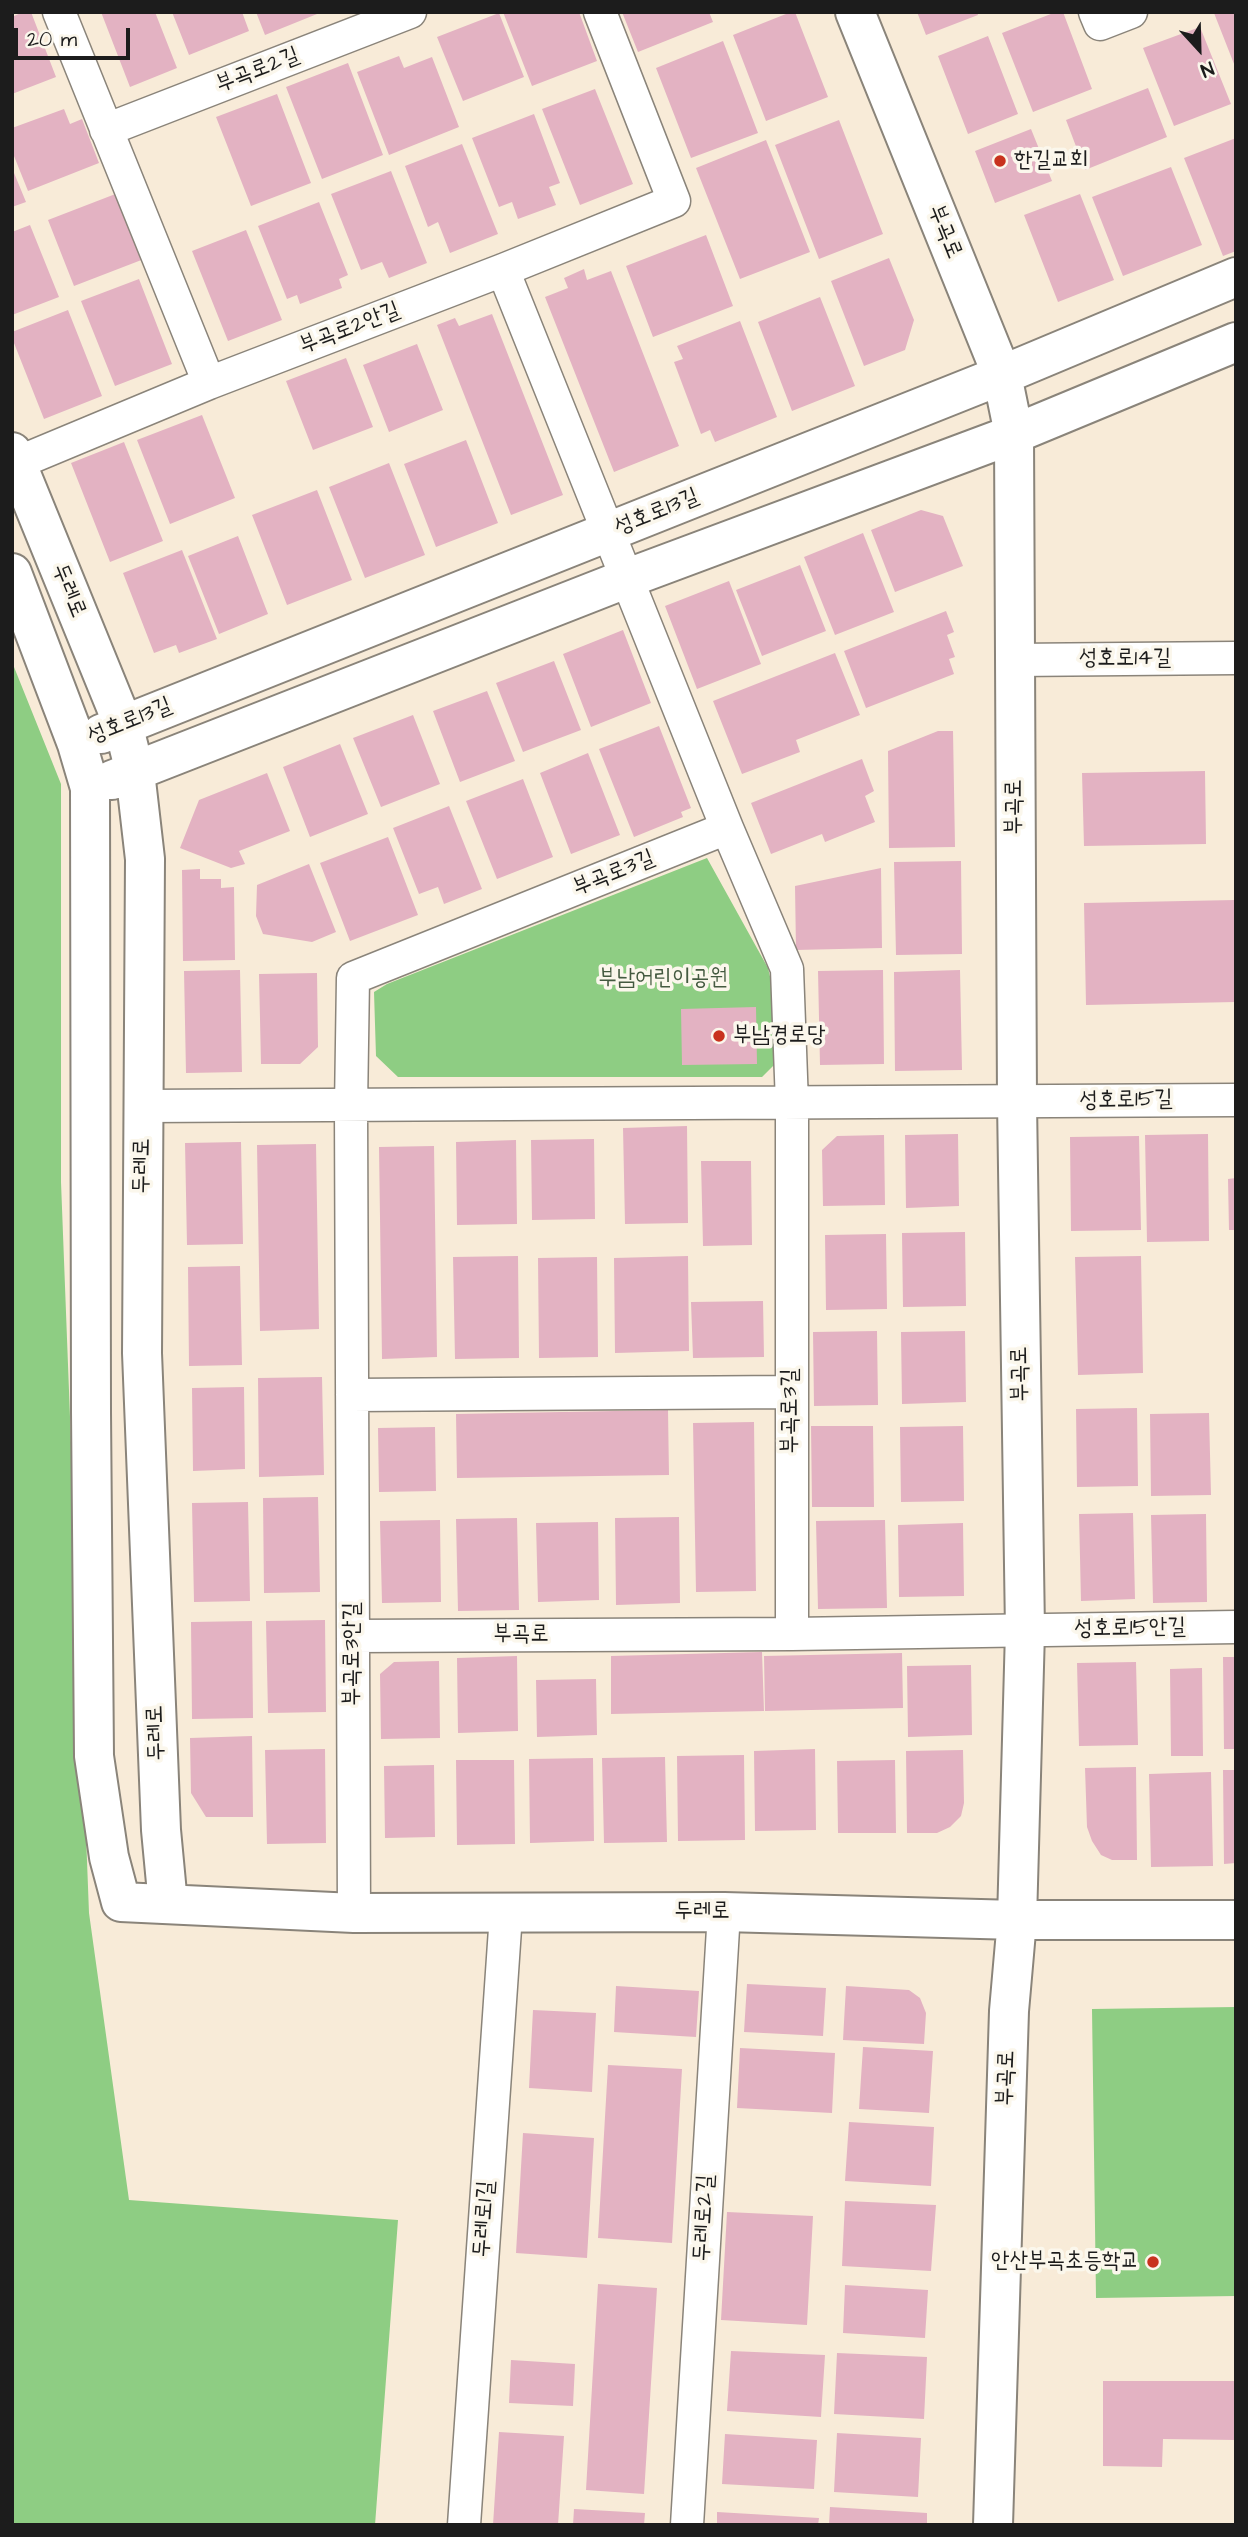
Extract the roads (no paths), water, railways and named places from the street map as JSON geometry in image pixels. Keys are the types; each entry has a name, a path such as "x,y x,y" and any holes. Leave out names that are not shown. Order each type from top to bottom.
{"street":[{"path":"59,12 209,383"},
{"name":"부곡로2길","path":"106,130 410,12"},
{"name":"부곡로2안길","path":"14,458 503,270 674,201 600,12"},
{"name":"부곡로","path":"855,12 1002,375 1014,434 1017,1102 1025,1632 1017,1920 1009,2011 993,2525"},
{"path":"1095,12 1100,24 1131,12"},
{"path":"503,270 727,828"},
{"name":"성호로13길","path":"77,744 1002,375 1236,277"},
{"name":"성호로13길","path":"90,788 628,578 1014,434 1236,342"},
{"name":"두레로","path":"14,458 123,724 135,772 145,859 142,1353 161,1830 168,1904"},
{"name":"두레로","path":"12,573 77,744 90,788 94,1756 109,1857 121,1902 354,1913 724,1912 1017,1920 1236,1920"},
{"name":"성호로14길","path":"1014,660 1236,658"},
{"name":"부곡로3길","path":"351,1107 353,978 727,828 787,969 792,1104 792,1634"},
{"name":"성호로15길","path":"1017,1102 1236,1100"},
{"path":"144,1106 1017,1102"},
{"name":"부곡로3안길","path":"351,1107 354,1913"},
{"path":"352,1395 791,1392"},
{"name":"성호로15안길","path":"1025,1632 1236,1627"},
{"name":"부곡로","path":"353,1636 1025,1632"},
{"name":"두레로2길","path":"687,2525 724,1912"},
{"name":"두레로1길","path":"464,2525 506,1914"}],"place":[{"name":"한길교회","path":"1000,161"},
{"name":"부남경로당","path":"719,1036"},
{"name":"안산부곡초등학교","path":"1153,2262"}],"park label":[{"name":"부남어린이공원","path":"663,979"}]}
